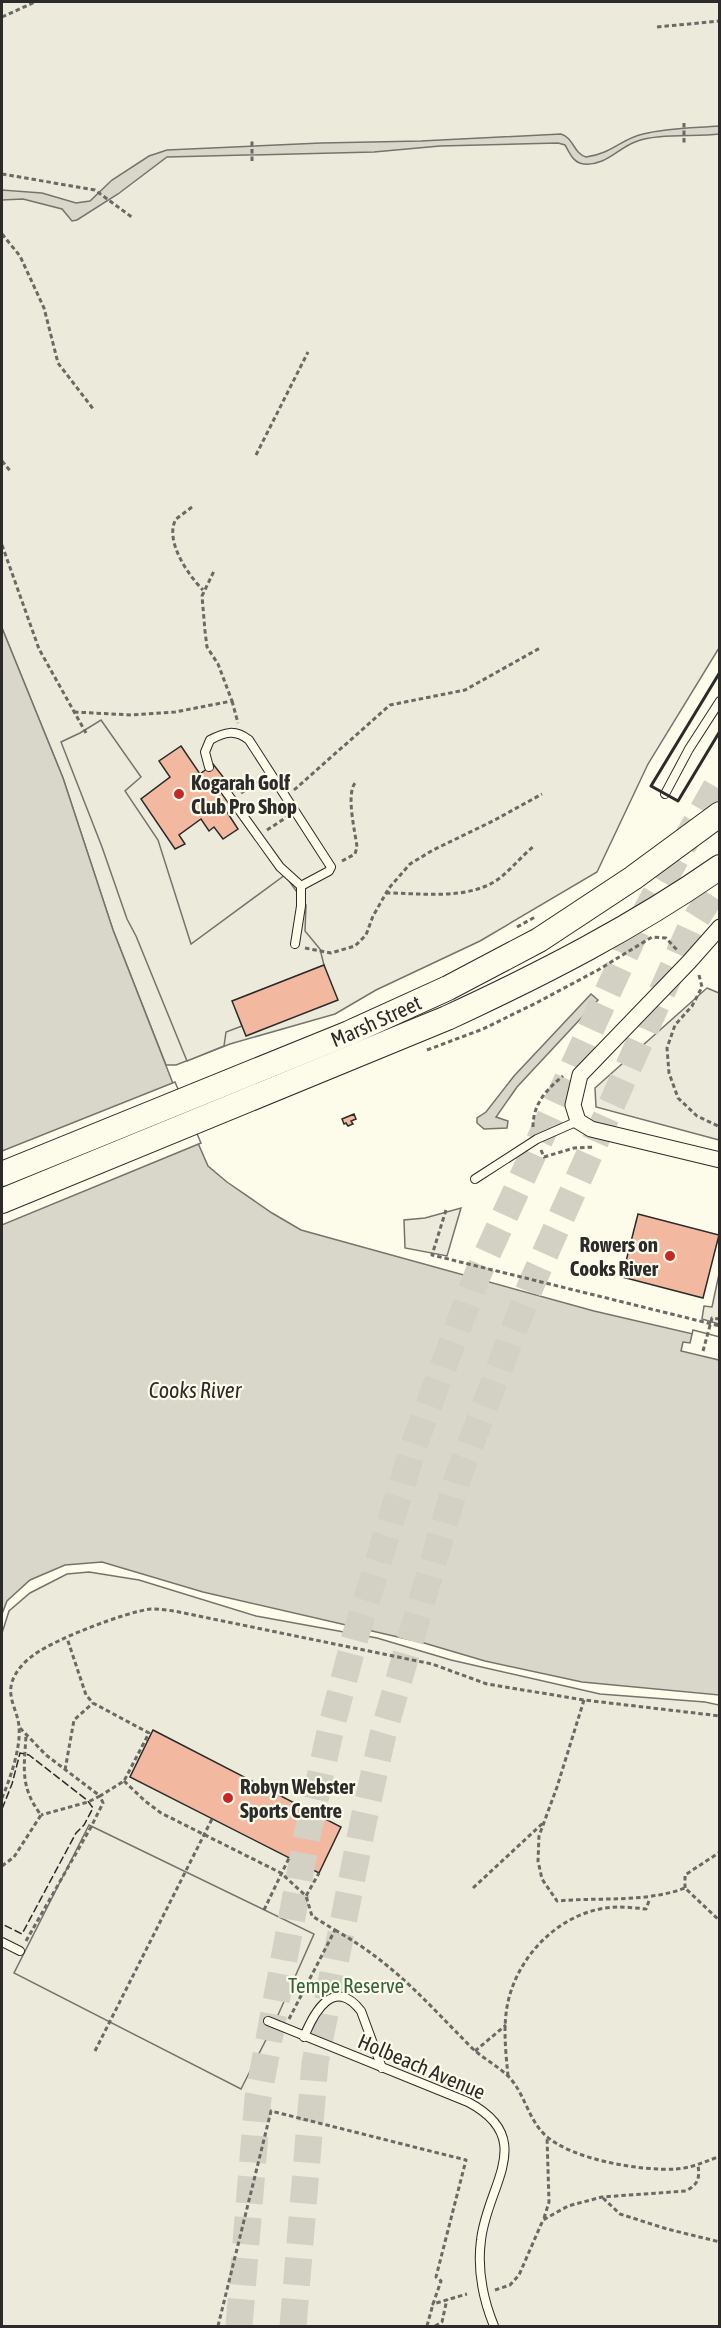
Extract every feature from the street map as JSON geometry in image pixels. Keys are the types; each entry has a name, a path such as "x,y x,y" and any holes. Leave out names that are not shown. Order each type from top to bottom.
{"main road":[{"name":"Marsh Street","path":"2,1174 417,1003 539,940 633,878 720,814"},
{"name":"Marsh Street","path":"2,1201 447,1018 530,979 630,926 720,867"}],"street":[{"path":"720,927 580,1075 573,1105 578,1121 591,1129 720,1160"}],"lane":[{"path":"665,794 689,749 720,701"},
{"path":"208,767 205,752 210,740 219,735 239,733 249,740 332,867 329,871 301,886"},
{"path":"219,782 280,867 301,886 301,906 295,944"},
{"path":"475,1179 537,1139 578,1121"},
{"path":"2,1942 20,1951"},
{"path":"303,2037 311,2018 322,2002 331,1998 348,1999 355,2003 361,2011 382,2068"},
{"name":"Holbeach Avenue","path":"268,2020 303,2037 478,2108 492,2118 501,2132 506,2151 487,2212 480,2252 483,2292 494,2326"}],"path":[{"path":"2,18 35,2"},
{"path":"657,27 720,21"},
{"path":"684,123 684,143"},
{"path":"252,141 252,161"},
{"path":"2,174 95,190 133,218"},
{"path":"2,234 20,256 44,308 49,336 58,363 94,410"},
{"path":"256,455 308,352"},
{"path":"2,460 11,472"},
{"path":"192,507 176,519 172,533 178,554 190,577 203,590"},
{"path":"2,545 39,649 86,733"},
{"path":"214,571 203,590 207,647 218,664 232,701 239,733"},
{"path":"286,797 390,705 465,690 540,648"},
{"path":"74,712 132,715 175,712 232,701"},
{"path":"231,799 271,774"},
{"path":"332,867 355,854 357,846 351,788 355,783"},
{"path":"295,944 331,953 355,946 366,935 373,916 386,893 410,864 542,794"},
{"path":"258,835 296,812"},
{"path":"386,893 459,893 479,888 498,879 534,846"},
{"path":"513,929 540,914"},
{"path":"652,937 666,938 681,954"},
{"path":"698,970 702,987 692,1006 675,1025 667,1048 669,1073 678,1098 697,1116 720,1127"},
{"path":"567,1073 546,1092 534,1111 533,1128 544,1157 574,1148 597,1147"},
{"path":"446,1210 432,1255 720,1326"},
{"path":"703,1351 712,1318 720,1319"},
{"path":"20,1951 92,1827 103,1803 100,1796 65,1770 26,1736 19,1727 11,1698 11,1685 18,1670 36,1653 67,1638 138,1612 163,1610 432,1664 487,1684 584,1700 720,1716"},
{"path":"2,1866 14,1857 40,1815 88,1802 124,1781 149,1733 93,1703 86,1695 67,1638"},
{"path":"584,1700 539,1836 538,1861 542,1880 557,1901 650,1898 685,1888"},
{"path":"65,1770 74,1720 93,1703"},
{"path":"2,1798 13,1767 19,1727"},
{"path":"26,1736 24,1783 31,1802 40,1815"},
{"path":"124,1781 152,1807 281,1873 306,1896 312,1916 362,1945 389,1965 475,2051 508,2076 534,2122 547,2137 586,2158 639,2168 677,2169 698,2165 720,2156"},
{"path":"95,2051 212,1819"},
{"path":"473,1888 544,1822"},
{"path":"720,1852 685,1875 685,1888 720,1921"},
{"path":"264,1910 289,1858"},
{"path":"306,1896 319,1873"},
{"path":"508,2076 506,2008 521,1966 535,1947 555,1929 577,1917 617,1907 646,1909 650,1898"},
{"path":"284,2029 335,1930"},
{"path":"475,2051 506,2025"},
{"path":"218,2326 271,2111 466,2160 436,2277 441,2281 427,2326"},
{"path":"495,2290 510,2284 519,2275 543,2220 549,2202 547,2137"},
{"path":"543,2220 568,2206 602,2197 686,2191 696,2185 699,2176 698,2165"},
{"path":"602,2197 620,2214 720,2242"},
{"path":"433,2304 467,2294"},
{"path":"435,2326 442,2322 447,2300"}],"green space":[{"path":"2,2 719,2 719,648 648,764 597,872 480,941 376,990 335,1014 230,1044 176,1065 166,1065 113,930 63,778 2,628"},
{"path":"707,988 719,993 719,1140 596,1107 595,1088"},
{"path":"461,1208 447,1256 405,1248 404,1220 425,1218"},
{"name":"Tempe Reserve","path":"89,1572 139,1580 256,1616 377,1638 451,1660 600,1694 719,1705 719,2326 2,2326 2,1633 9,1611 30,1593 67,1574"}],"shaded area":[{"path":"101,720 141,777 125,791 158,840 191,944 285,875 306,905 305,931 320,949 324,965 233,1001 242,1026 226,1032 224,1046 187,1061 127,919 61,742"},
{"path":"719,1274 720,1324 702,1319 704,1306 712,1307"},
{"path":"89,1825 314,1934 274,2024 241,2089 14,1973"}],"water":[{"path":"719,126 719,134 643,139 605,160 591,164 577,162 565,145 558,143 440,146 374,152 167,157 118,194 72,221 62,209 23,199 2,200 2,190 42,193 76,203 90,201 112,180 149,156 167,150 561,134 586,157 602,153 643,134 671,129"},
{"name":"Cooks River","path":"2,628 63,778 113,930 181,1104 208,1166 272,1213 301,1230 594,1311 719,1340 719,1695 582,1682 485,1661 424,1643 203,1592 102,1562 65,1565 30,1580 7,1601 2,1614"},
{"path":"591,994 598,1000 517,1087 496,1117 508,1121 507,1128 484,1129 477,1123 477,1118 486,1112 514,1076"}],"pier":[{"path":"175,1082 201,1143 2,1225 2,1151"},
{"path":"693,1330 720,1337 719,1360 681,1351 683,1342 690,1343"}],"building":[{"path":"181,746 200,774 213,764 224,778 215,784 231,806 225,809 238,829 223,839 214,827 209,831 201,819 179,835 185,844 175,849 141,799 170,777 159,761"},
{"path":"324,965 338,1000 246,1036 232,1001"},
{"path":"354,1114 356,1119 351,1121 353,1124 348,1126 344,1124 342,1119"},
{"name":"Rowers on Cooks River","path":"638,1214 719,1235 703,1298 622,1277"},
{"name":"Robyn Webster Sports Centre","path":"153,1730 341,1827 319,1873 130,1777"}],"tunnel":[{"path":"239,2326 258,2098 308,1831 330,1732 356,1634 414,1445 477,1276 640,922 720,780"},
{"path":"293,2326 315,2063 383,1734 458,1477 531,1285 691,927 720,881"}],"fence":[{"path":"2,1809 12,1784 20,1753 29,1755 87,1800 93,1808 84,1825 76,1833 22,1934 2,1924"}],"wall":[{"path":"720,672 651,786 678,801 720,731"}],"place":[{"name":"Kogarah Golf Club Pro Shop","path":"179,794"},
{"name":"Rowers on Cooks River","path":"670,1256"},
{"name":"Robyn Webster Sports Centre","path":"228,1798"}]}
